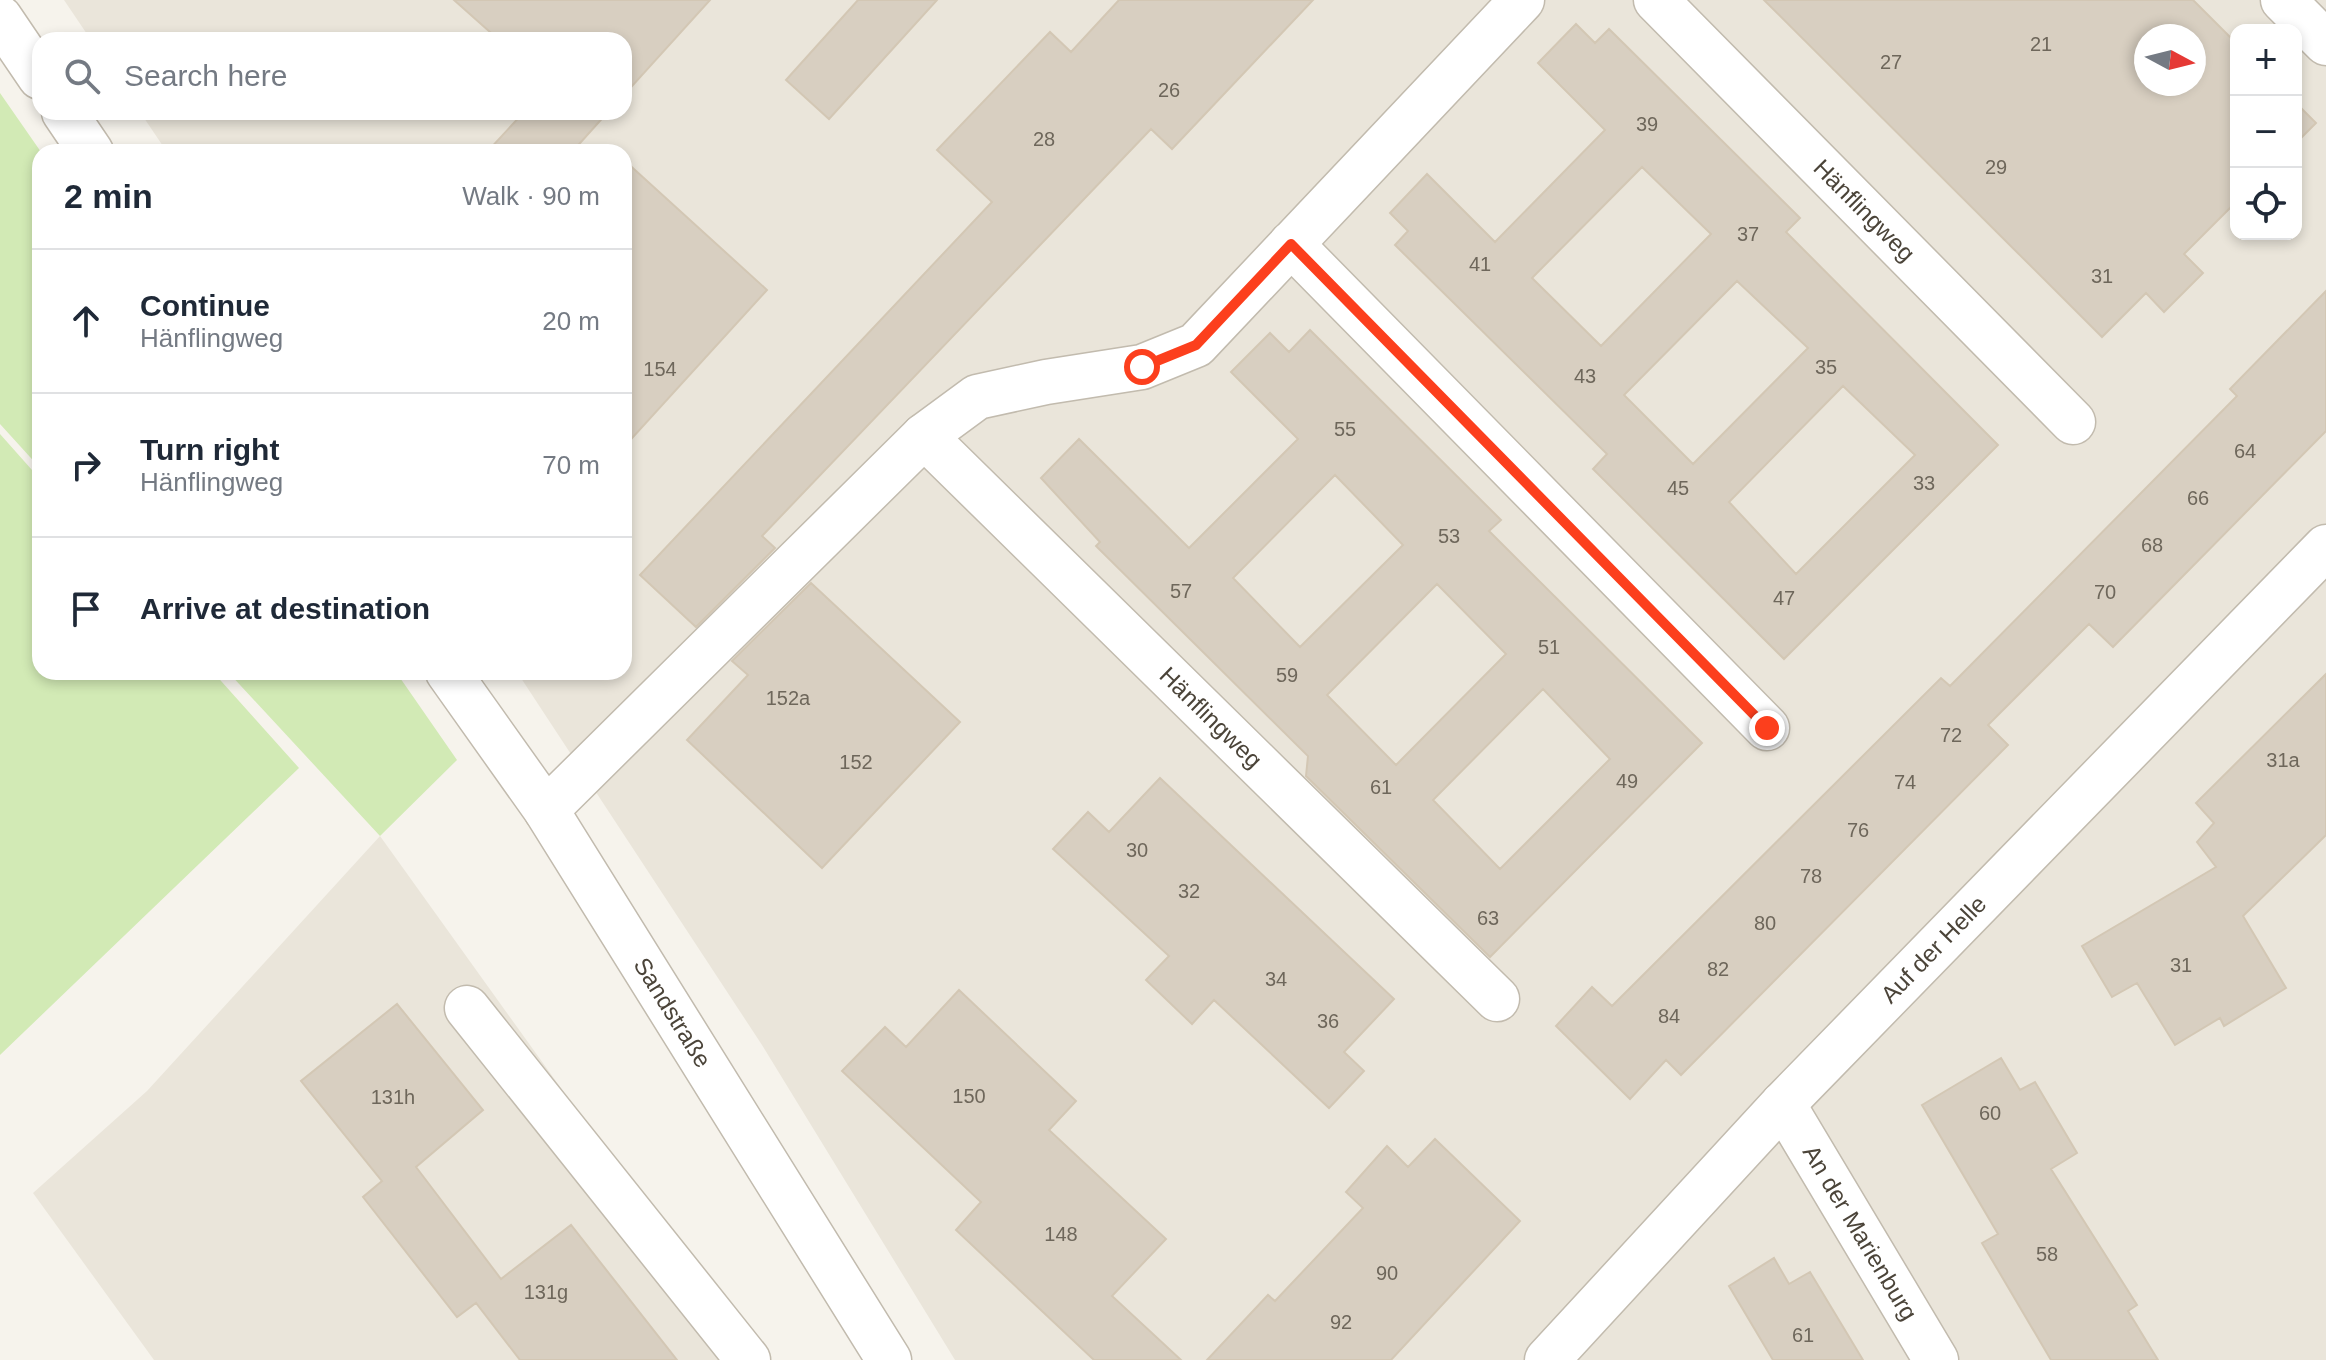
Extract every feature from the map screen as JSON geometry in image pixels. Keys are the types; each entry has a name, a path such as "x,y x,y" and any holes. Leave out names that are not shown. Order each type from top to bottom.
{"street":[{"path":"546,810 924,436 977,397 1046,382 1142,367 1196,345 1522,0"},
{"name":"Hänflingweg","path":"1656,0 2073,422"},
{"path":"2283,0 2326,43"},
{"path":"0,18 32,65"},
{"path":"69,120 86,144"},
{"path":"1291,244 1767,728"},
{"name":"Hänflingweg","path":"924,436 1497,999"},
{"name":"Auf der Helle","path":"1547,1360 1783,1104 2326,547"},
{"name":"Sandstraße","path":"454,680 546,810 889,1360"},
{"path":"467,1008 748,1360"},
{"name":"An der Marienburg","path":"1783,1104 1936,1360"}],"shaded area":[{"path":"64,0 2326,0 2326,1360 955,1360 762,1045 522,680 632,680 632,144 162,144 145,120 632,120 632,32 86,32"},
{"path":"380,836 756,1360 154,1360 33,1193 147,1091"}],"green space":[{"path":"0,93 35,144 32,144 32,459 0,424"},
{"path":"0,434 32,470 32,680 220,680 299,768 0,1055"},
{"path":"235,680 402,680 457,760 380,836"}],"building":[{"path":"454,0 710,0 632,86 632,32 490,32"},
{"path":"858,0 937,0 829,119 786,80"},
{"path":"1119,0 1313,0 1172,149 1151,129 762,536 775,548 696,627 640,575 992,202 937,150 1050,32 1071,52"},
{"path":"1764,0 2193,0 2230,37 2230,208 2184,254 2203,273 2164,312 2146,293 2102,337"},
{"path":"1576,24 1595,43 1609,29 1800,218 1786,232 1998,445 1784,659 1593,469 1607,454 1395,245 1408,231 1390,213 1427,174 1495,242 1605,130 1538,63","holes":["1642,167 1711,234 1601,346 1532,278","1737,281 1808,348 1693,464 1624,395","1843,386 1915,455 1796,574 1729,502"]},
{"path":"2302,109 2316,123 2302,137"},
{"path":"517,120 601,120 579,144 494,144"},
{"path":"632,167 767,290 632,438"},
{"path":"2326,291 2326,431 2113,647 2089,624 1988,725 2008,745 1681,1075 1666,1060 1630,1099 1556,1026 1592,987 1612,1006 1941,678 1950,686 2237,396 2230,389"},
{"path":"1310,330 1501,520 1489,531 1702,743 1490,957 1306,776 1308,756 1096,546 1100,542 1041,478 1079,439 1189,548 1298,439 1231,372 1270,333 1289,352","holes":["1335,475 1403,545 1300,647 1233,578","1437,584 1506,654 1396,765 1327,695","1543,689 1610,759 1500,869 1433,800"]},
{"path":"811,583 960,722 822,868 687,740 748,675 732,661"},
{"path":"2326,674 2326,835 2243,916 2286,988 2224,1026 2220,1018 2175,1045 2137,983 2112,997 2082,946 2216,867 2197,842 2214,823 2196,803"},
{"path":"1160,778 1394,999 1344,1052 1364,1071 1329,1108 1214,1000 1192,1024 1146,980 1169,956 1053,849 1088,812 1109,832"},
{"path":"959,990 1076,1101 1049,1130 1166,1239 1112,1296 1181,1360 1094,1360 956,1230 981,1202 842,1071 885,1027 906,1047"},
{"path":"397,1004 483,1110 416,1167 501,1279 571,1225 677,1360 520,1360 476,1303 457,1317 363,1197 382,1181 301,1081"},
{"path":"2001,1058 2020,1090 2035,1082 2077,1153 2051,1169 2137,1305 2128,1311 2158,1360 2051,1360 1982,1243 1998,1234 1922,1105"},
{"path":"1435,1139 1520,1221 1391,1360 1207,1360 1268,1295 1275,1301 1363,1208 1346,1192 1387,1146 1408,1167"},
{"path":"1774,1258 1789,1284 1810,1272 1863,1360 1773,1360 1729,1286"}],"route":[{"path":"1142,367 1196,345 1291,244 1767,728"}]}
